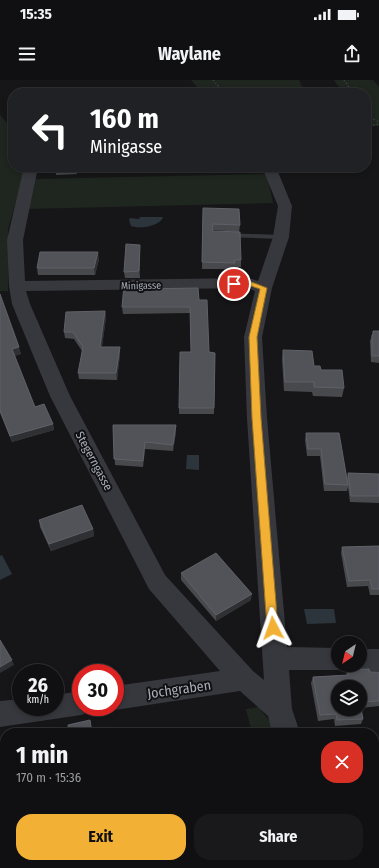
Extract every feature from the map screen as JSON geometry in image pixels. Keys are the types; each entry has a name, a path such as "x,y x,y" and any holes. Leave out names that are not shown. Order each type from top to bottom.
{"street":[{"name":"Stegerngasse","path":"30,172 15,240 17,286 21,304 60,396 157,582 244,679 279,709"},
{"path":"272,172 284,206 281,237 264,288 253,337 257,418 279,709 285,728"},
{"name":"Minigasse","path":"17,286 249,283 264,288"},
{"path":"275,658 331,659"},
{"path":"367,660 379,660"},
{"name":"Jochgraben","path":"124,697 244,679"},
{"path":"0,714 12,712"}],"lane":[{"path":"216,234 281,237"}],"path":[{"path":"213,80 220,88"},
{"path":"371,117 379,123"}],"shaded area":[{"path":"191,80 299,80 303,88 198,88"},
{"path":"334,80 373,80 379,87 379,126 371,126 371,88 343,88 338,86"},
{"path":"0,115 8,124 8,172 23,172 23,177 8,229 8,291 0,291"},
{"path":"267,174 273,203 26,209 35,179"},
{"path":"140,217 163,218 153,225 139,227 131,226 129,220 130,218 139,219"},
{"path":"187,455 199,455 199,470 186,469"},
{"path":"2,555 12,574 0,580 0,556"},
{"path":"304,609 334,609 336,623 307,624"},
{"path":"259,707 274,728 251,728 246,709"}],"building":[{"path":"203,208 239,209 240,225 213,224 212,230 240,232 241,260 234,260 235,263 202,262"},
{"path":"126,244 140,245 139,271 124,272"},
{"path":"40,252 98,252 94,268 37,268"},
{"path":"124,285 139,285 139,289 198,288 199,300 207,300 209,352 215,353 214,408 179,408 180,352 191,352 190,307 122,307"},
{"path":"0,294 19,347 12,349 35,407 44,404 53,424 10,436 0,410"},
{"path":"105,311 100,347 120,347 116,373 78,373 83,347 73,332 64,332 66,312"},
{"path":"373,331 379,331 379,356 372,356"},
{"path":"283,350 312,351 314,366 320,366 321,370 342,370 344,388 314,387 314,382 285,382"},
{"path":"113,425 176,425 173,445 145,442 143,461 114,459"},
{"path":"306,433 339,433 348,485 325,484 321,449 308,449"},
{"path":"348,473 379,474 379,496 351,496"},
{"path":"82,505 93,529 49,544 39,520"},
{"path":"379,546 379,589 372,589 370,580 349,581 342,547"},
{"path":"216,553 252,594 216,615 181,573"},
{"path":"0,640 12,660 0,667"},
{"path":"367,669 369,669 370,672 379,672 379,701 367,702 367,680 331,680 331,714 320,715 313,677 349,675 348,672 367,672"},
{"path":"336,716 362,716 363,719 337,720"},
{"path":"90,720 91,728 68,728 68,725"}],"route":[{"path":"234,284 249,283 264,288 253,337 257,418 273,628"}]}
